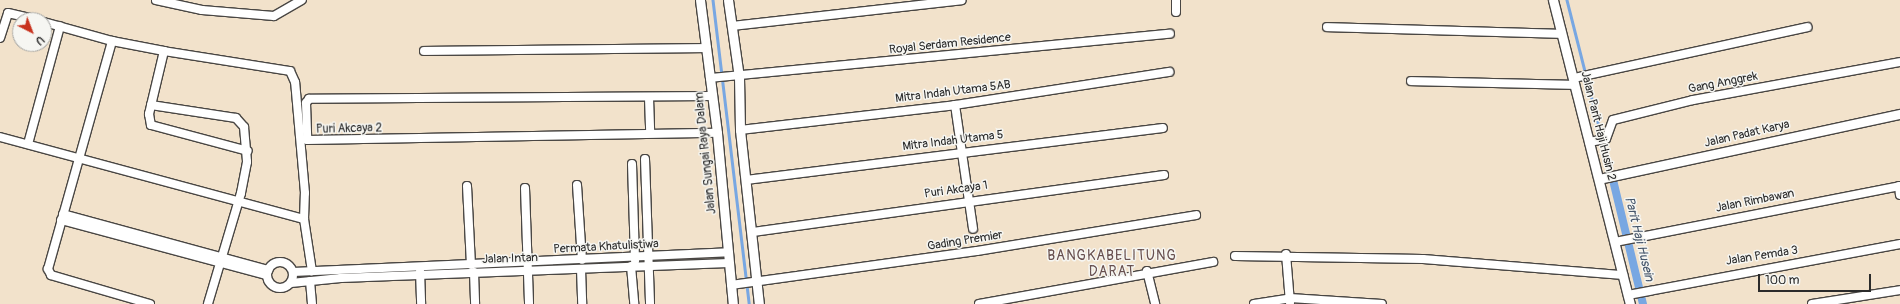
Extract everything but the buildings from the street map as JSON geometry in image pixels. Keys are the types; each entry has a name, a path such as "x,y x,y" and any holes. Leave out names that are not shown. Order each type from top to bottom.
{"street":[{"path":"156,0 202,10 274,16 302,0"},
{"name":"Jalan Sungai Raya Dalam","path":"700,0 713,78 712,96 717,133 729,263 734,285 733,304"},
{"path":"728,0 732,26 740,130 753,232 756,283 759,304"},
{"path":"732,26 962,0"},
{"path":"1176,0 1176,12"},
{"name":"Jalan Parit Haji Husin 2","path":"1553,0 1576,79 1591,141 1603,178 1615,242 1629,299"},
{"path":"0,38 8,13 12,14"},
{"path":"52,24 112,40 164,51 290,71 298,114 304,219 312,271"},
{"path":"28,144 60,26"},
{"path":"1327,27 1562,34"},
{"path":"1411,81 1576,79 1591,74 1807,27"},
{"name":"Royal Serdam Residence","path":"713,78 1170,34"},
{"path":"112,40 48,269 51,275 150,304"},
{"path":"424,51 707,48"},
{"path":"164,51 151,105 151,124 248,152"},
{"name":"Gang Anggrek","path":"1591,141 1606,139 1613,120 1693,100 1859,71 1900,62"},
{"name":"Mitra Indah Utama 5AB","path":"740,130 955,105 1169,72"},
{"name":"Puri Akcaya 2","path":"712,96 649,98 308,99 307,140 717,133"},
{"path":"649,98 650,133"},
{"path":"151,105 241,120 248,152 237,202 208,304"},
{"path":"955,105 973,229"},
{"name":"Jalan Padat Karya","path":"1603,178 1900,114"},
{"name":"Mitra Indah Utama 5","path":"746,180 1163,128"},
{"path":"0,137 304,219"},
{"path":"645,159 646,261 650,304"},
{"path":"632,164 634,304"},
{"name":"Puri Akcaya 1","path":"753,232 969,200 1164,175"},
{"path":"577,185 582,260"},
{"path":"467,186 475,304"},
{"path":"1899,186 1900,195"},
{"name":"Jalan Rimbawan","path":"1615,242 1899,186"},
{"path":"525,188 529,304"},
{"name":"Gading Premier","path":"734,285 756,283 1196,215"},
{"path":"62,217 219,261 267,272"},
{"name":"Jalan Pemda 3","path":"1629,299 1637,292 1900,244"},
{"name":"Permata Khatulistiwa","path":"292,272 420,272 527,266 582,260 634,263 728,252"},
{"path":"1286,254 1290,301"},
{"path":"1236,256 1286,254 1423,260 1623,275"},
{"path":"646,261 729,263"},
{"path":"267,272 280,262 292,272 291,283"},
{"path":"979,304 1147,271 1213,262"},
{"name":"Jalan Intan","path":"527,266 581,269 634,263"},
{"path":"581,269 582,304"},
{"path":"1147,271 1155,304"},
{"path":"267,272 269,284 277,289 291,283 310,280 420,272 421,304"},
{"path":"310,280 312,304"},
{"path":"1812,304 1900,290"},
{"path":"1254,304 1290,301 1382,304"}],"waterway":[{"path":"713,0 749,304"},
{"path":"1567,0 1611,174"},
{"name":"Parit Haji Husein","path":"1613,180 1643,304"}],"district":[{"name":"BANGKABELITUNG DARAT","path":"1112,264"}]}
